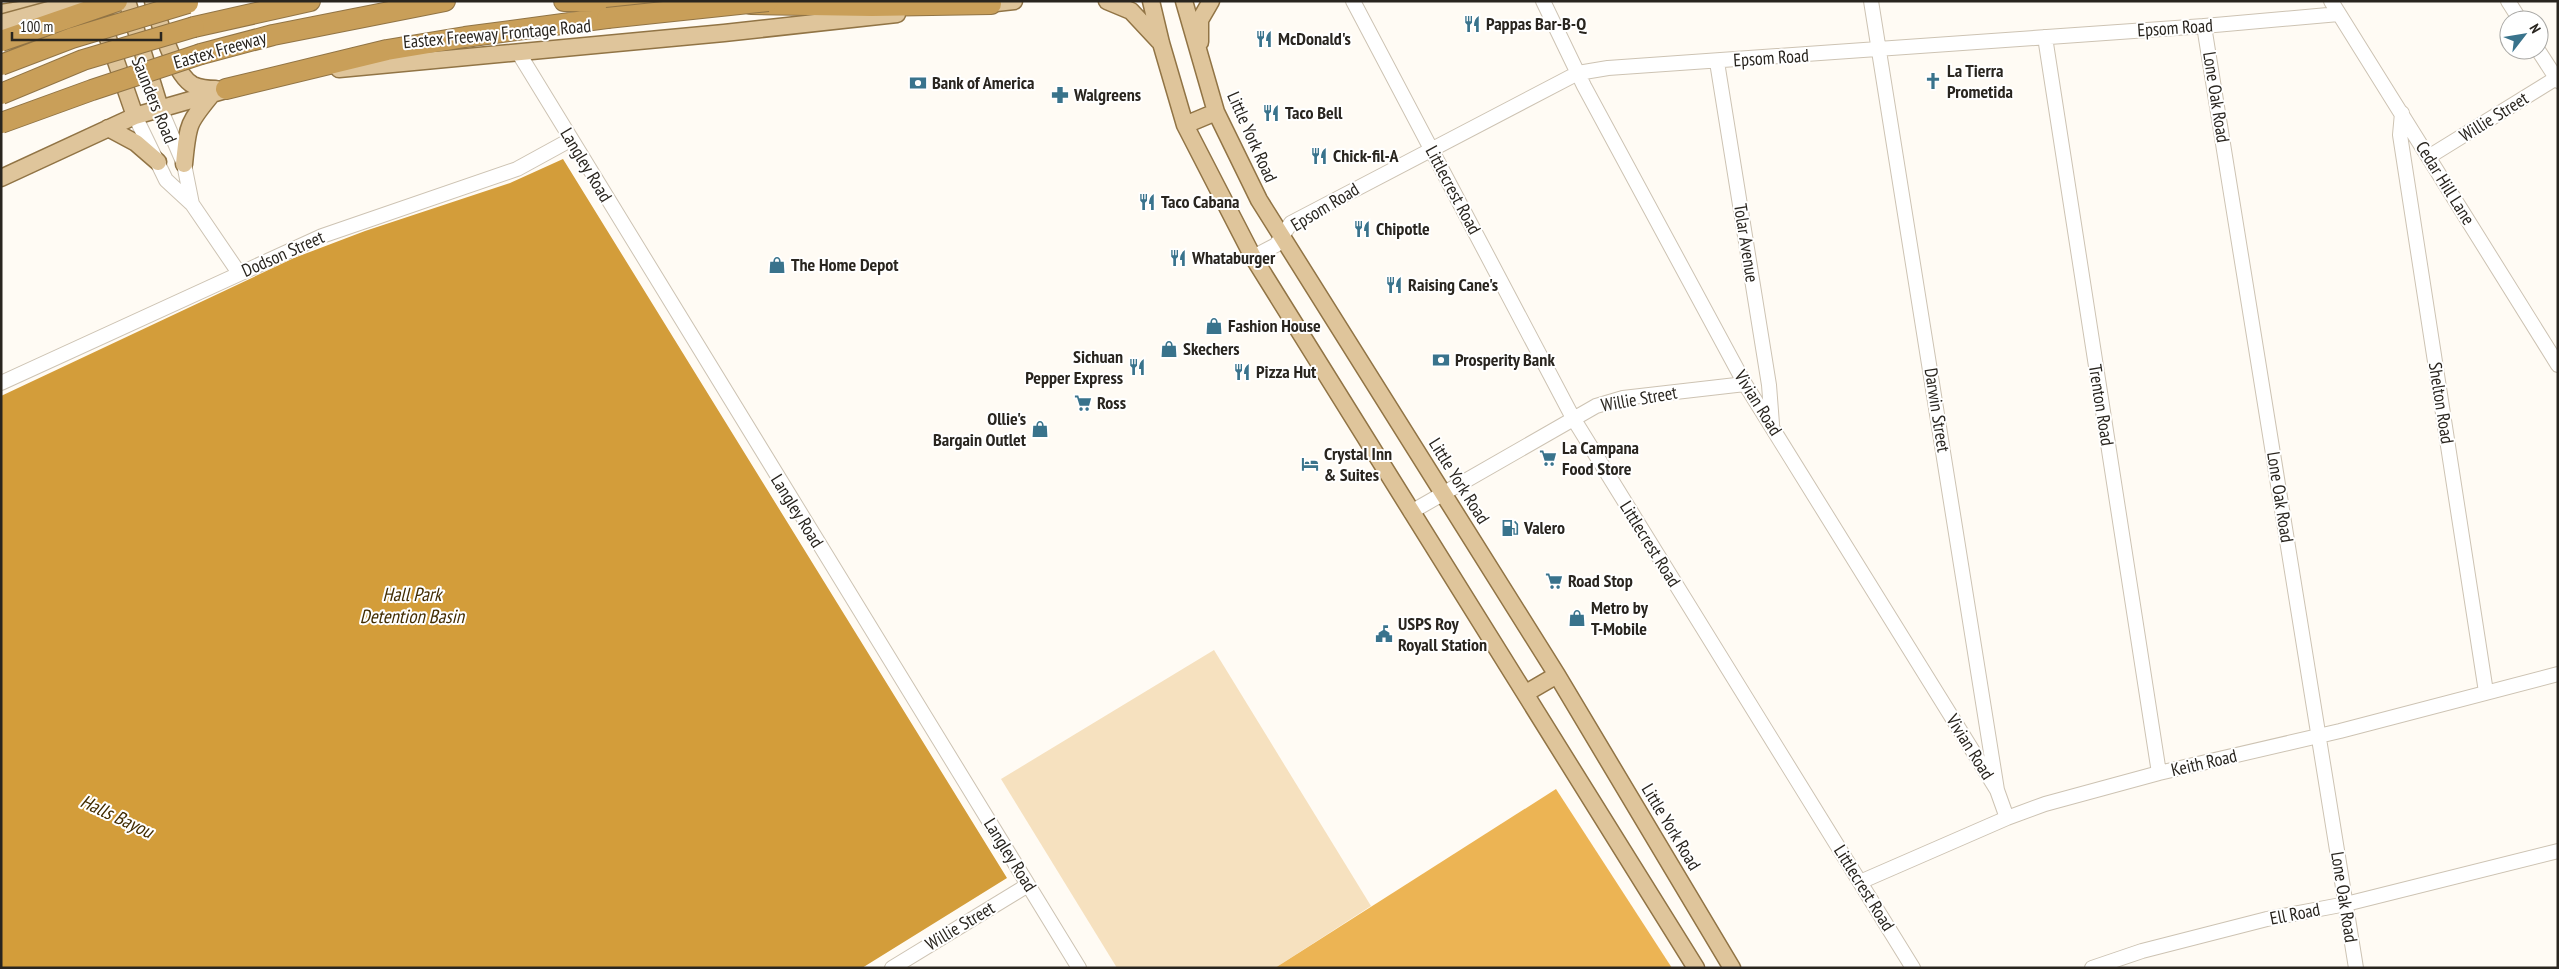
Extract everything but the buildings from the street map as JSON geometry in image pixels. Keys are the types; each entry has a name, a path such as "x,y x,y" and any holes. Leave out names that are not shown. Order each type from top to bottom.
{"highway":[{"path":"1,40 117,1"},
{"path":"1,94 83,60 194,27 310,1"},
{"name":"Eastex Freeway","path":"1,123 92,90 202,54 273,35 445,1"},
{"path":"564,1 872,6 990,4"},
{"path":"221,90 387,50 465,37 607,18 768,1"},
{"path":"1,65 72,38 190,2"}],"main road":[{"path":"1,23 82,1"},
{"path":"1,13 65,3 95,1"},
{"name":"Saunders Road","path":"95,1 135,116"},
{"name":"Saunders Road","path":"127,1 160,108"},
{"path":"153,1 175,61 183,76 192,85 221,90"},
{"name":"Eastex Freeway Frontage Road","path":"1,178 135,116 221,90 344,68 1014,1"},
{"path":"1106,1 1131,12 1160,43"},
{"path":"1152,1 1160,43 1185,124 1253,257 1696,968"},
{"name":"Little York Road","path":"1184,1 1216,112 1254,192 1557,675 1732,968"},
{"path":"1200,56 1200,20 1211,1"},
{"path":"184,164 187,131 191,119 221,90"},
{"path":"1185,124 1216,112"},
{"path":"108,128 136,143 158,162"},
{"path":"1526,693 1557,675"}],"street":[{"name":"Littlecrest Road","path":"1353,1 1573,418 1913,968"},
{"name":"Vivian Road","path":"1542,1 1578,73 1745,384 1997,790"},
{"name":"Darwin Street","path":"1871,1 1997,790 2007,818"},
{"name":"Cedar Hill Lane","path":"2331,1 2430,156 2558,365"},
{"name":"Epsom Road","path":"1253,257 1276,245 1291,223 1578,73 1608,68 1880,50 2339,14"},
{"name":"Lone Oak Road","path":"2204,26 2356,968"},
{"name":"Trenton Road","path":"2045,37 2159,773"},
{"name":"Langley Road","path":"518,52 570,140 1079,968"},
{"path":"2545,60 2557,79"},
{"name":"Tolar Avenue","path":"1717,62 1769,385 1772,425"},
{"name":"Willie Street","path":"2430,156 2557,79"},
{"name":"Saunders Road","path":"160,108 184,164 192,204"},
{"name":"Shelton Road","path":"2402,113 2400,135 2486,692"},
{"name":"Saunders Road","path":"135,116 166,180 192,204 239,274"},
{"name":"Dodson Street","path":"1,383 322,236 517,169 570,140"},
{"name":"Willie Street","path":"1411,512 1444,495 1596,406 1622,398 1745,384"},
{"name":"Keith Road","path":"1860,882 2007,818 2045,804 2159,773 2319,736 2558,674"},
{"name":"Ell Road","path":"2092,968 2142,951 2266,919 2346,904 2558,851"},
{"name":"Willie Street","path":"892,968 1028,885"}],"shaded area":[{"path":"1214,650 1371,906 1275,968 1117,968 1001,779"},
{"path":"1556,789 1672,968 1275,968"}],"water":[{"name":"Hall Park Detention Basin","path":"563,159 1007,878 862,968 1,968 1,396 294,258 365,231 510,183"}],"place":[{"name":"Pappas Bar-B-Q","path":"1472,24"},
{"name":"McDonald's","path":"1264,39"},
{"name":"La Tierra Prometida","path":"1933,81"},
{"name":"Bank of America","path":"918,83"},
{"name":"Walgreens","path":"1060,95"},
{"name":"Taco Bell","path":"1271,113"},
{"name":"Chick-fil-A","path":"1319,156"},
{"name":"Taco Cabana","path":"1147,202"},
{"name":"Chipotle","path":"1362,229"},
{"name":"Whataburger","path":"1178,258"},
{"name":"The Home Depot","path":"777,265"},
{"name":"Raising Cane's","path":"1394,285"},
{"name":"Fashion House","path":"1214,326"},
{"name":"Skechers","path":"1169,349"},
{"name":"Prosperity Bank","path":"1441,360"},
{"name":"Sichuan Pepper Express","path":"1137,367"},
{"name":"Pizza Hut","path":"1242,372"},
{"name":"Ross","path":"1083,403"},
{"name":"Ollie's Bargain Outlet","path":"1040,429"},
{"name":"La Campana Food Store","path":"1548,458"},
{"name":"Crystal Inn & Suites","path":"1310,464"},
{"name":"Valero","path":"1510,528"},
{"name":"Road Stop","path":"1554,581"},
{"name":"Metro by T-Mobile","path":"1577,618"},
{"name":"USPS Roy Royall Station","path":"1384,634"}],"water label":[{"name":"Halls Bayou","path":"117,816"}]}
